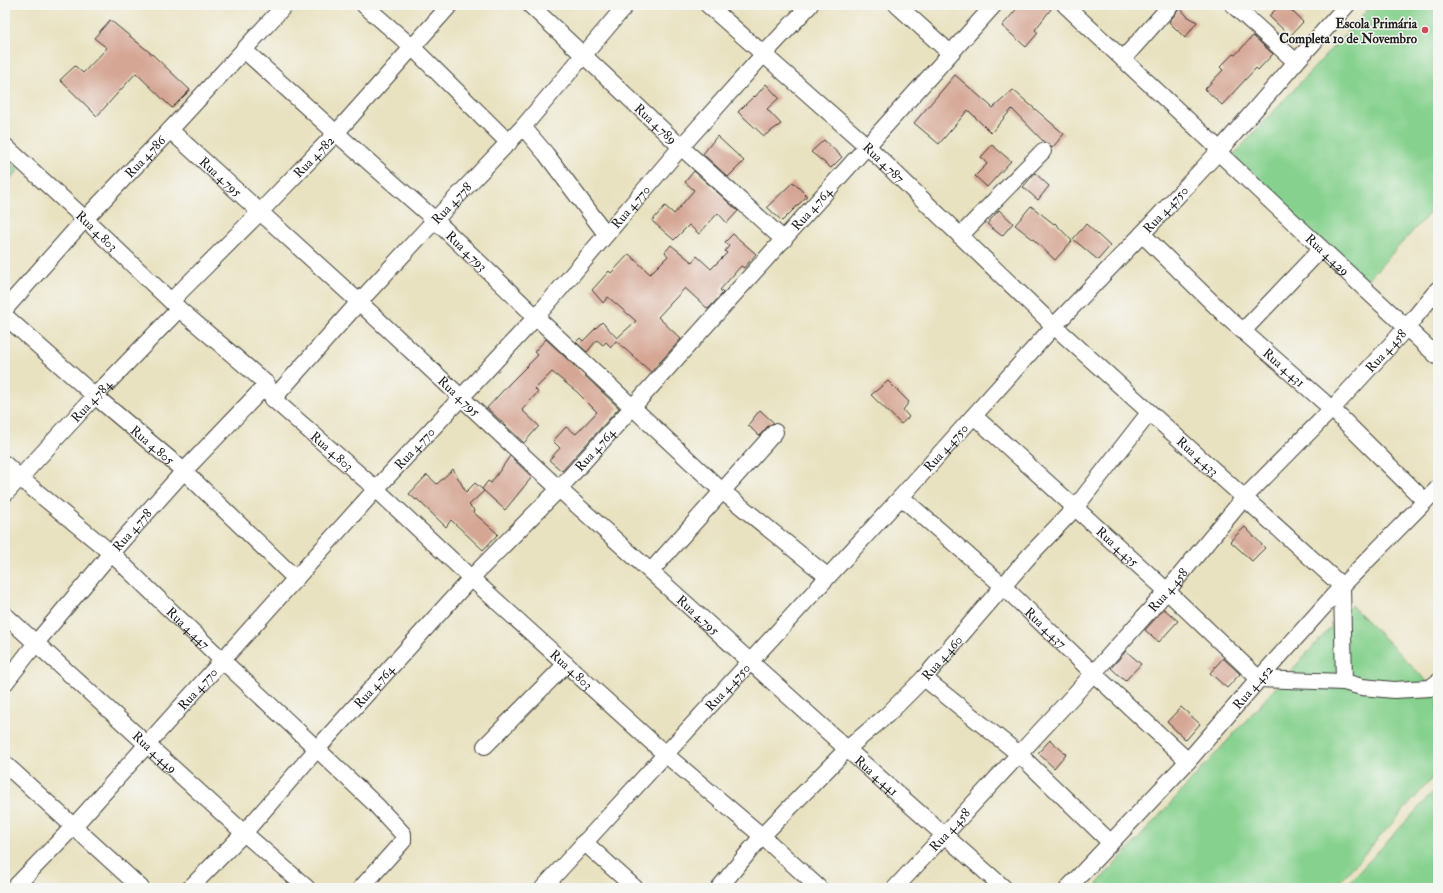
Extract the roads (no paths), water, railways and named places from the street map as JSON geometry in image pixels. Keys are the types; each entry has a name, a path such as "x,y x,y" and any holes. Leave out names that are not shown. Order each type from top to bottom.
{"street":[{"path":"364,5 412,47 509,143"},
{"name":"Rua 4.782","path":"175,305 260,212 336,133 450,5"},
{"name":"Rua 4.789","path":"530,5 681,147 784,240"},
{"name":"Rua 4.778","path":"273,399 359,302 523,128 626,5"},
{"name":"Rua 4.787","path":"708,5 867,146 1054,326"},
{"name":"Rua 4.770","path":"14,888 74,826 376,489 536,317 681,147 810,5"},
{"path":"897,5 950,53"},
{"name":"Rua 4.764","path":"190,888 244,833 317,749 471,578 559,489 994,5"},
{"name":"Rua 4.429","path":"1064,5 1123,59 1321,249 1438,357"},
{"path":"1123,59 1171,5"},
{"path":"1233,5 1296,62"},
{"name":"Rua 4.4750","path":"543,888 974,416 1054,326 1219,151 1347,5"},
{"name":"Rua 4.786","path":"5,309 85,219 244,50 281,6"},
{"name":"Rua 4.793","path":"244,50 435,220 632,408 722,491 827,576"},
{"path":"523,128 546,154 606,234"},
{"name":"Rua 4.795","path":"170,130 359,302 559,489 750,661"},
{"name":"Rua 4.803","path":"5,146 85,219 175,305 267,384 273,399 376,489 471,578 665,754 762,836 818,888"},
{"path":"960,236 1043,151"},
{"name":"Rua 4.431","path":"1142,234 1243,331 1332,408 1425,501"},
{"path":"1243,331 1321,249"},
{"name":"Rua 4.458","path":"895,888 1073,696 1167,590 1244,498 1332,408 1406,328 1438,289"},
{"name":"Rua 4.784","path":"5,494 95,396 175,305"},
{"name":"Rua 4.805","path":"5,316 95,396 184,471 296,579"},
{"name":"Rua 4.433","path":"1054,326 1342,586"},
{"name":"Rua 4.778","path":"5,683 36,643 111,553 184,471 267,384"},
{"name":"Rua 4.460","path":"719,888 762,836 847,749 887,715 924,678 1003,586 1075,508 1149,413"},
{"name":"Rua 4.435","path":"974,416 1167,590 1259,678"},
{"path":"651,572 775,432"},
{"name":"Rua 4.447","path":"5,464 111,553 376,805 403,834 403,841 362,888"},
{"name":"Rua 4.452","path":"1068,888 1188,761 1259,678 1342,586 1438,488"},
{"name":"Rua 4.437","path":"900,497 1003,586 1093,673 1188,761"},
{"path":"1342,586 1344,682"},
{"name":"Rua 4.449","path":"5,615 244,833 307,888"},
{"name":"Rua 4.441","path":"750,661 1004,888"},
{"path":"485,746 566,664"},
{"path":"924,678 1019,754 1110,842"},
{"path":"1259,678 1344,682 1362,687 1394,690 1430,688 1438,682"},
{"path":"5,764 141,888"},
{"path":"584,842 635,888"}],"place":[{"name":"Escola Primária Completa 10 de Novembro","path":"1425,30"}]}
